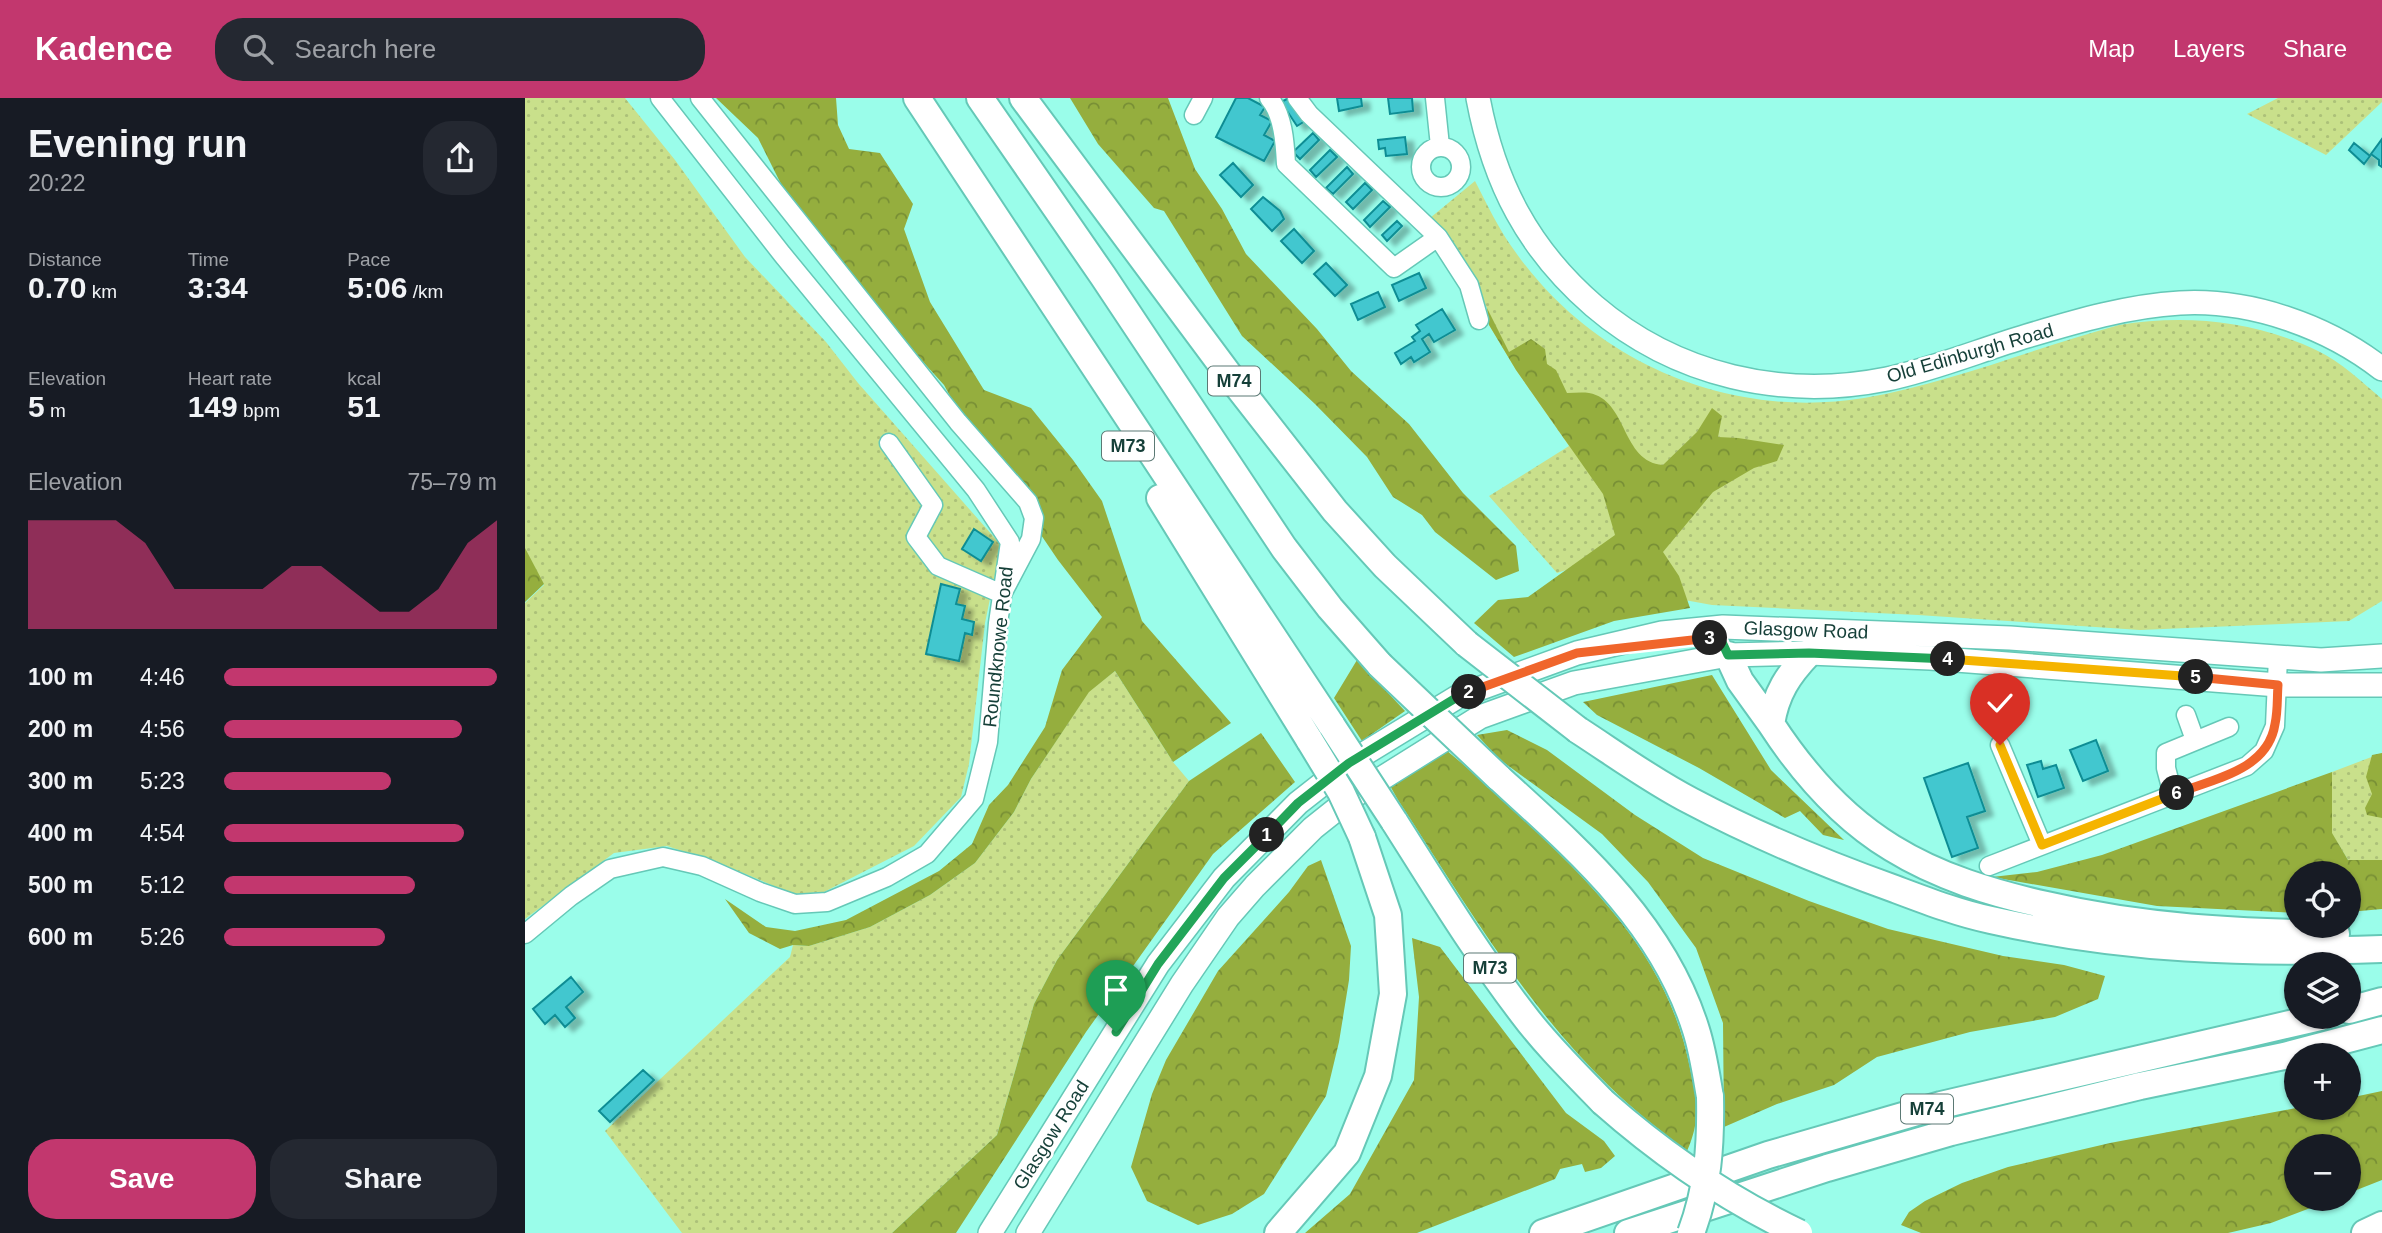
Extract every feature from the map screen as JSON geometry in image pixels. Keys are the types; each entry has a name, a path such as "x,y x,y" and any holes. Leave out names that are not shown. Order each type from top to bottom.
{"highway":[{"name":"M73","path":"916,98 1491,970 1525,1016 1603,1102 1663,1152 1752,1211 1799,1233"},
{"name":"M74","path":"980,98 1103,276 1284,548 1330,608 1380,665 1605,878 1653,941 1675,978 1695,1028 1704,1058 1710,1097 1709,1167 1701,1205 1691,1233"},
{"name":"M74","path":"1023,98 1235,383 1335,511 1385,566 1467,644 1579,730 1689,800 1796,852 1861,877 1996,912 2074,928 2245,942 2375,939"},
{"name":"M73","path":"949,148 1126,444 1341,792 1362,837 1388,915 1394,994 1378,1076 1347,1153 1278,1233"},
{"path":"1771,724 1773,707 1781,686 1809,653"},
{"path":"1728,655 1740,681 1808,777 1850,817 1892,848 1966,884 2052,907 2144,924 2207,931 2375,939"},
{"path":"2361,1007 2382,1001"},
{"name":"M74","path":"1543,1233 1767,1155 1941,1105 2284,1025"},
{"name":"M74","path":"1628,1233 1827,1168 1951,1132 2140,1086 2284,1056 2382,1030"},
{"path":"2365,1233 2382,1225"}],"main road":[{"name":"Old Edinburgh Road","path":"1478,98 1490,151 1508,198 1550,262 1581,295 1621,327 1662,351 1706,370 1738,379 1792,387 1846,385 1925,369 2124,310 2183,303 2245,308 2291,320 2350,347 2382,369"},
{"name":"Glasgow Road","path":"990,1233 1158,964 1224,878 1298,803 1349,763 1459,696 1577,653 1662,633 1723,627 2010,638 2321,660 2382,656"},
{"path":"1577,653 1713,637 1721,640 1728,655"},
{"name":"Glasgow Road","path":"1028,1233 1206,947 1272,867 1331,813 1387,773 1480,717 1574,683 1728,655 1809,653 1930,658 2278,685 2382,685"}],"street":[{"name":"Roundknowe Road","path":"525,934 571,896 610,869 663,857 702,866 759,892 795,904 827,902 887,877 927,854 974,799 988,742 1002,594 1010,542 976,490 782,254 660,98"},
{"path":"700,98 958,422 1028,502 1034,518 1031,539 1002,594 938,566 916,537 933,505 889,443"},
{"path":"1193,115 1203,98"},
{"path":"1269,98 1275,105 1279,118 1286,164 1394,268 1438,237"},
{"path":"1297,98 1309,114 1438,237 1469,285 1479,320"},
{"path":"1434,98 1440,146"},
{"path":"1989,866 2247,766 2264,751 2275,726 2278,657"},
{"path":"2186,715 2195,740"},
{"path":"2173,795 2166,768 2166,753 2229,727"},
{"path":"2000,745 2042,845"}],"green space":[{"path":"525,98 625,98 675,160 745,257 826,342 858,383 1001,545 985,623 969,764 961,797 914,846 824,892 793,894 724,865 667,846 614,853 525,919 525,603 544,585 525,549"},
{"path":"716,98 836,98 838,125 849,149 880,153 913,204 904,229 930,302 984,390 1031,408 1073,460 1102,501 1142,621 1231,723 1173,762 1115,671 1089,692 1031,779 1014,812 975,863 930,895 870,927 809,946 793,945 780,949 749,933 725,899 766,927 795,931 846,920 939,871 972,844 989,805 1008,785 1045,727 1062,670 1102,617 1058,560 997,470 979,450 944,385 885,320 788,198 758,138"},
{"path":"1070,98 1168,98 1195,169 1222,209 1246,254 1317,329 1351,371 1409,424 1463,493 1516,546 1519,571 1496,580 1435,532 1422,515 1393,497 1367,457 1242,336 1164,211 1154,208 1098,144"},
{"path":"2278,98 2382,98 2382,102 2326,155 2247,114"},
{"path":"1475,181 1514,250 1546,290 1583,324 1624,352 1668,375 1715,391 1763,400 1813,403 1864,398 1929,384 2119,325 2170,320 2195,320 2245,327 2270,333 2318,351 2343,367 2382,399 2382,601 2349,621 2140,630 1712,605 1668,597 1615,554 1557,573 1489,496 1569,446 1516,370 1489,325 1487,308 1430,218"},
{"path":"1487,308 1509,352 1531,339 1545,349 1547,364 1556,370 1567,393 1589,393 1602,398 1611,407 1631,443 1649,461 1663,465 1697,432 1712,408 1722,416 1718,437 1784,445 1777,461 1754,468 1713,492 1663,552 1679,576 1690,608 1614,621 1514,657 1474,623 1498,600 1528,597 1615,535 1603,494 1516,370 1489,325"},
{"path":"525,548 544,584 525,602"},
{"path":"1357,660 1405,711 1362,741 1334,698"},
{"path":"1115,671 1173,762 1189,781 1057,960 1034,1004 997,1135 892,1233 682,1233 605,1131 790,957 793,945 809,946 870,927 930,895 975,863 1014,812 1031,779 1089,691"},
{"path":"1712,675 1771,770 1844,840 1823,835 1800,811 1785,818 1699,768 1597,715 1583,702"},
{"path":"1507,730 1547,750 1635,815 1703,858 1809,901 1888,929 2105,976 2098,999 2055,1017 1970,1032 1877,1057 1834,1085 1777,1104 1724,1127 1723,1023 1696,948 1648,882 1602,834 1499,759 1477,735"},
{"path":"1261,733 1295,782 1213,854 1086,1032 956,1233 892,1233 997,1135 1034,1004 1057,960 1189,781"},
{"path":"1446,750 1566,860 1613,912 1653,969 1681,1033 1696,1101 1696,1120 1687,1151 1618,1095 1549,1020 1470,912 1398,800 1389,784"},
{"path":"2382,753 2382,860 2348,860 2332,834 2332,772"},
{"path":"2382,753 2382,818 2367,815 2365,808 2372,794 2366,777 2372,755"},
{"path":"2332,772 2332,833 2348,860 2382,860 2382,909 2361,911 2361,861 2284,861 2284,912 2157,906 1992,877 2037,872 2102,855"},
{"path":"1321,860 1351,946 1349,980 1339,1042 1326,1096 1264,1194 1232,1214 1198,1225 1147,1201 1131,1167 1152,1094 1166,1060 1218,971 1289,892 1308,866"},
{"path":"1412,938 1440,947 1566,1113 1604,1141 1615,1156 1601,1168 1585,1172 1582,1164 1560,1169 1555,1179 1417,1233 1305,1233 1350,1194 1414,1080 1419,997"},
{"path":"2382,1091 2382,1180 2361,1188 2361,1134 2284,1134 2284,1211 2302,1211 2271,1223 2228,1233 1921,1233 1901,1225 1909,1212 1925,1201 1962,1183 2008,1167 2110,1143 2284,1110 2284,1120 2361,1120 2361,1095"}],"building":[{"path":"1236,98 1248,98 1265,107 1260,115 1272,121 1264,135 1275,141 1264,161 1216,137"},
{"path":"1289,98 1305,121 1297,126 1281,102"},
{"path":"1337,98 1361,98 1362,106 1339,111"},
{"path":"1388,98 1412,98 1413,111 1390,114"},
{"path":"1313,133 1319,140 1300,159 1293,152"},
{"path":"1405,137 1407,154 1386,156 1385,148 1379,149 1378,140"},
{"path":"2382,139 2382,167 2379,160 2371,154"},
{"path":"2354,143 2370,156 2364,164 2349,150"},
{"path":"1330,150 1337,157 1316,177 1310,170"},
{"path":"1233,163 1253,185 1241,197 1220,175"},
{"path":"1347,167 1353,174 1333,194 1326,188"},
{"path":"1365,183 1372,190 1353,209 1346,202"},
{"path":"1263,197 1280,211 1284,219 1272,231 1251,209"},
{"path":"1383,201 1390,207 1370,227 1364,220"},
{"path":"1397,221 1402,226 1387,241 1382,235"},
{"path":"1294,229 1314,251 1302,263 1281,241"},
{"path":"1326,263 1347,285 1335,296 1314,274"},
{"path":"1419,273 1426,288 1399,301 1392,285"},
{"path":"1378,292 1385,307 1358,320 1351,304"},
{"path":"1442,309 1455,330 1434,342 1429,334 1422,339 1430,352 1414,362 1411,357 1401,364 1395,353 1415,341 1412,337 1420,331 1416,325"},
{"path":"974,529 993,542 981,561 962,549"},
{"path":"941,584 960,589 956,604 965,606 962,619 974,622 972,635 965,633 959,661 926,654"},
{"path":"2096,740 2108,771 2083,781 2070,750"},
{"path":"2041,761 2043,769 2056,765 2064,788 2038,797 2027,765"},
{"path":"1968,763 1985,811 1967,817 1978,848 1952,857 1924,778"},
{"path":"571,977 583,992 566,1007 575,1018 565,1027 555,1015 545,1024 533,1009"},
{"path":"643,1070 654,1080 610,1122 599,1111"}],"route":[{"path":"1116,1032 1158,964 1224,878 1298,803 1349,763 1459,696 1577,653 1713,637 1721,640 1728,655 1809,653 1930,658 2278,685 2275,726 2264,751 2247,766 2042,845 2000,745"}]}
